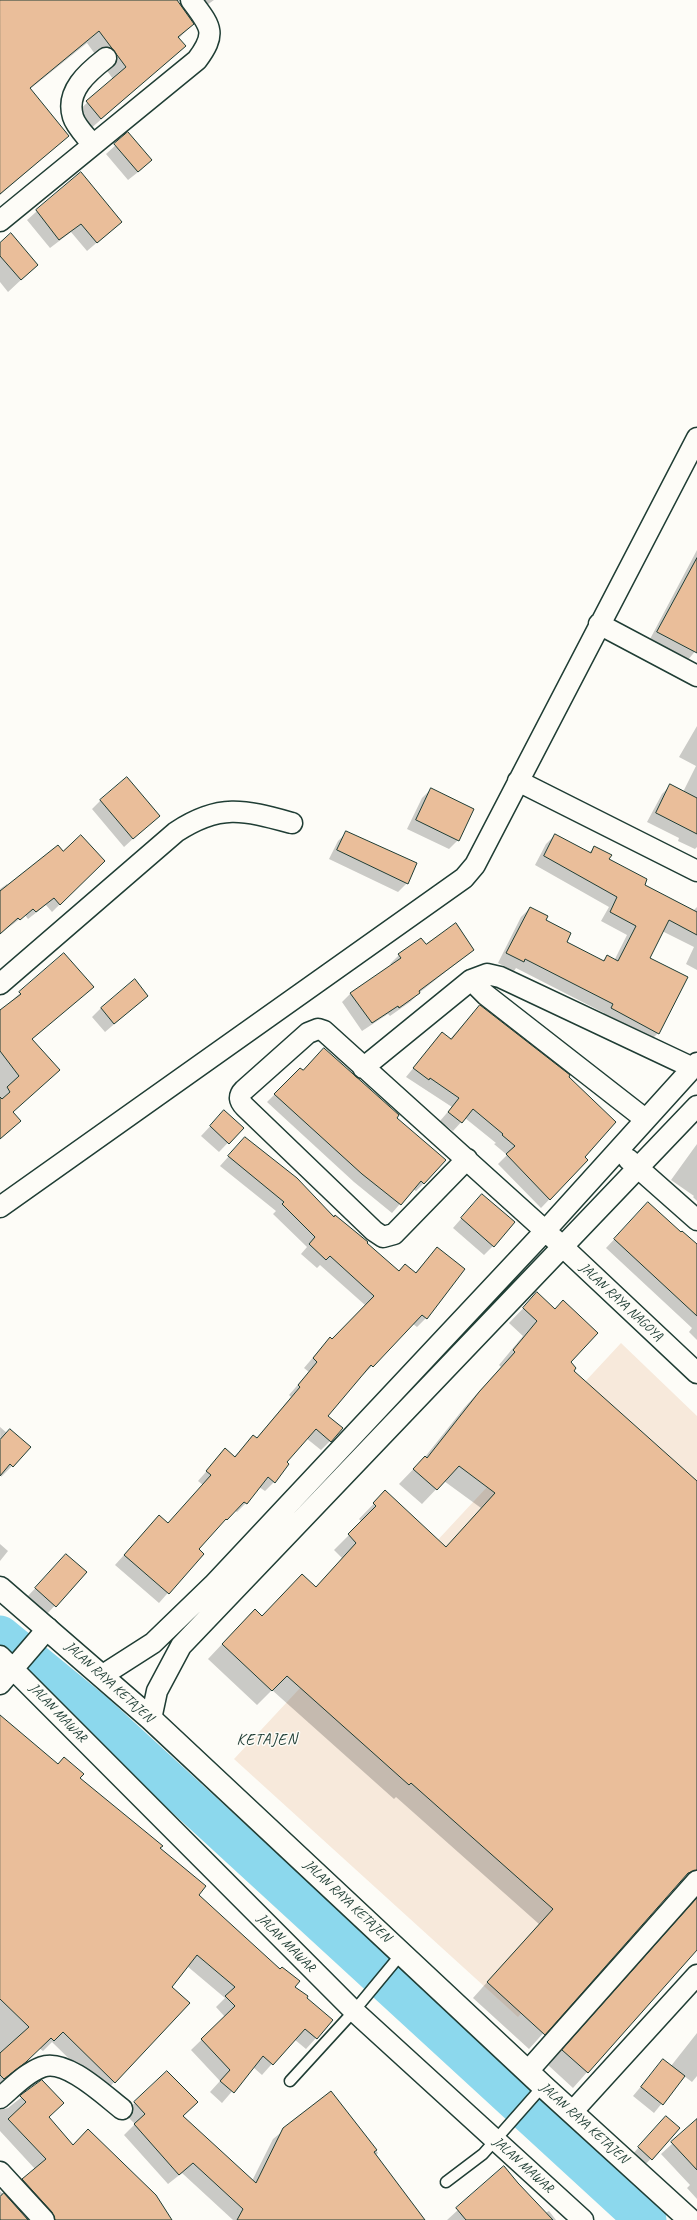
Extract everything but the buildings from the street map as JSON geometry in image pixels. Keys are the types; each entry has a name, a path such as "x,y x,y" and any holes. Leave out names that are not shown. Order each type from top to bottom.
{"street":[{"path":"0,220 187,70 207,45 210,34 191,0"},
{"path":"93,145 73,118 71,103 76,87 106,58"},
{"path":"0,1207 464,878 475,865 697,438"},
{"path":"599,624 697,676"},
{"path":"518,781 697,871"},
{"path":"0,984 176,832 197,820 214,814 248,811 292,823"},
{"path":"103,1675 153,1643 167,1632 544,1231 695,1065 500,977 487,974 471,980 363,1068"},
{"path":"471,980 486,994 645,1119"},
{"name":"JALAN RAYA NAGOYA","path":"467,1159 394,1234 383,1237 245,1107 239,1098 244,1090 314,1030 318,1029 327,1033 363,1068 467,1159 562,1246 697,1373"},
{"path":"151,1719 157,1691 182,1646 697,1106"},
{"path":"618,1150 697,1220"},
{"name":"JALAN RAYA KETAJEN","path":"0,1588 45,1631 103,1675 402,1952 535,2078 573,2111 690,2220"},
{"path":"0,1684 11,1661 45,1631"},
{"path":"167,1632 182,1646"},
{"name":"JALAN MAWAR","path":"11,1661 356,2009 497,2138 583,2220"},
{"path":"535,2078 697,1881"},
{"path":"573,2111 697,1975"},
{"path":"0,2098 26,2076 44,2066 53,2066 65,2069 82,2077 122,2109"},
{"path":"0,2172 44,2220"}],"lane":[{"path":"290,2080 356,2009 402,1952"},
{"path":"446,2182 483,2154 528,2104 535,2078"}],"shaded area":[{"path":"621,1343 697,1416 697,1810 518,2017 234,1759"}],"waterway":[{"path":"0,1636 94,1713 646,2220"}],"district":[{"name":"KETAJEN","path":"267,1740"}]}
